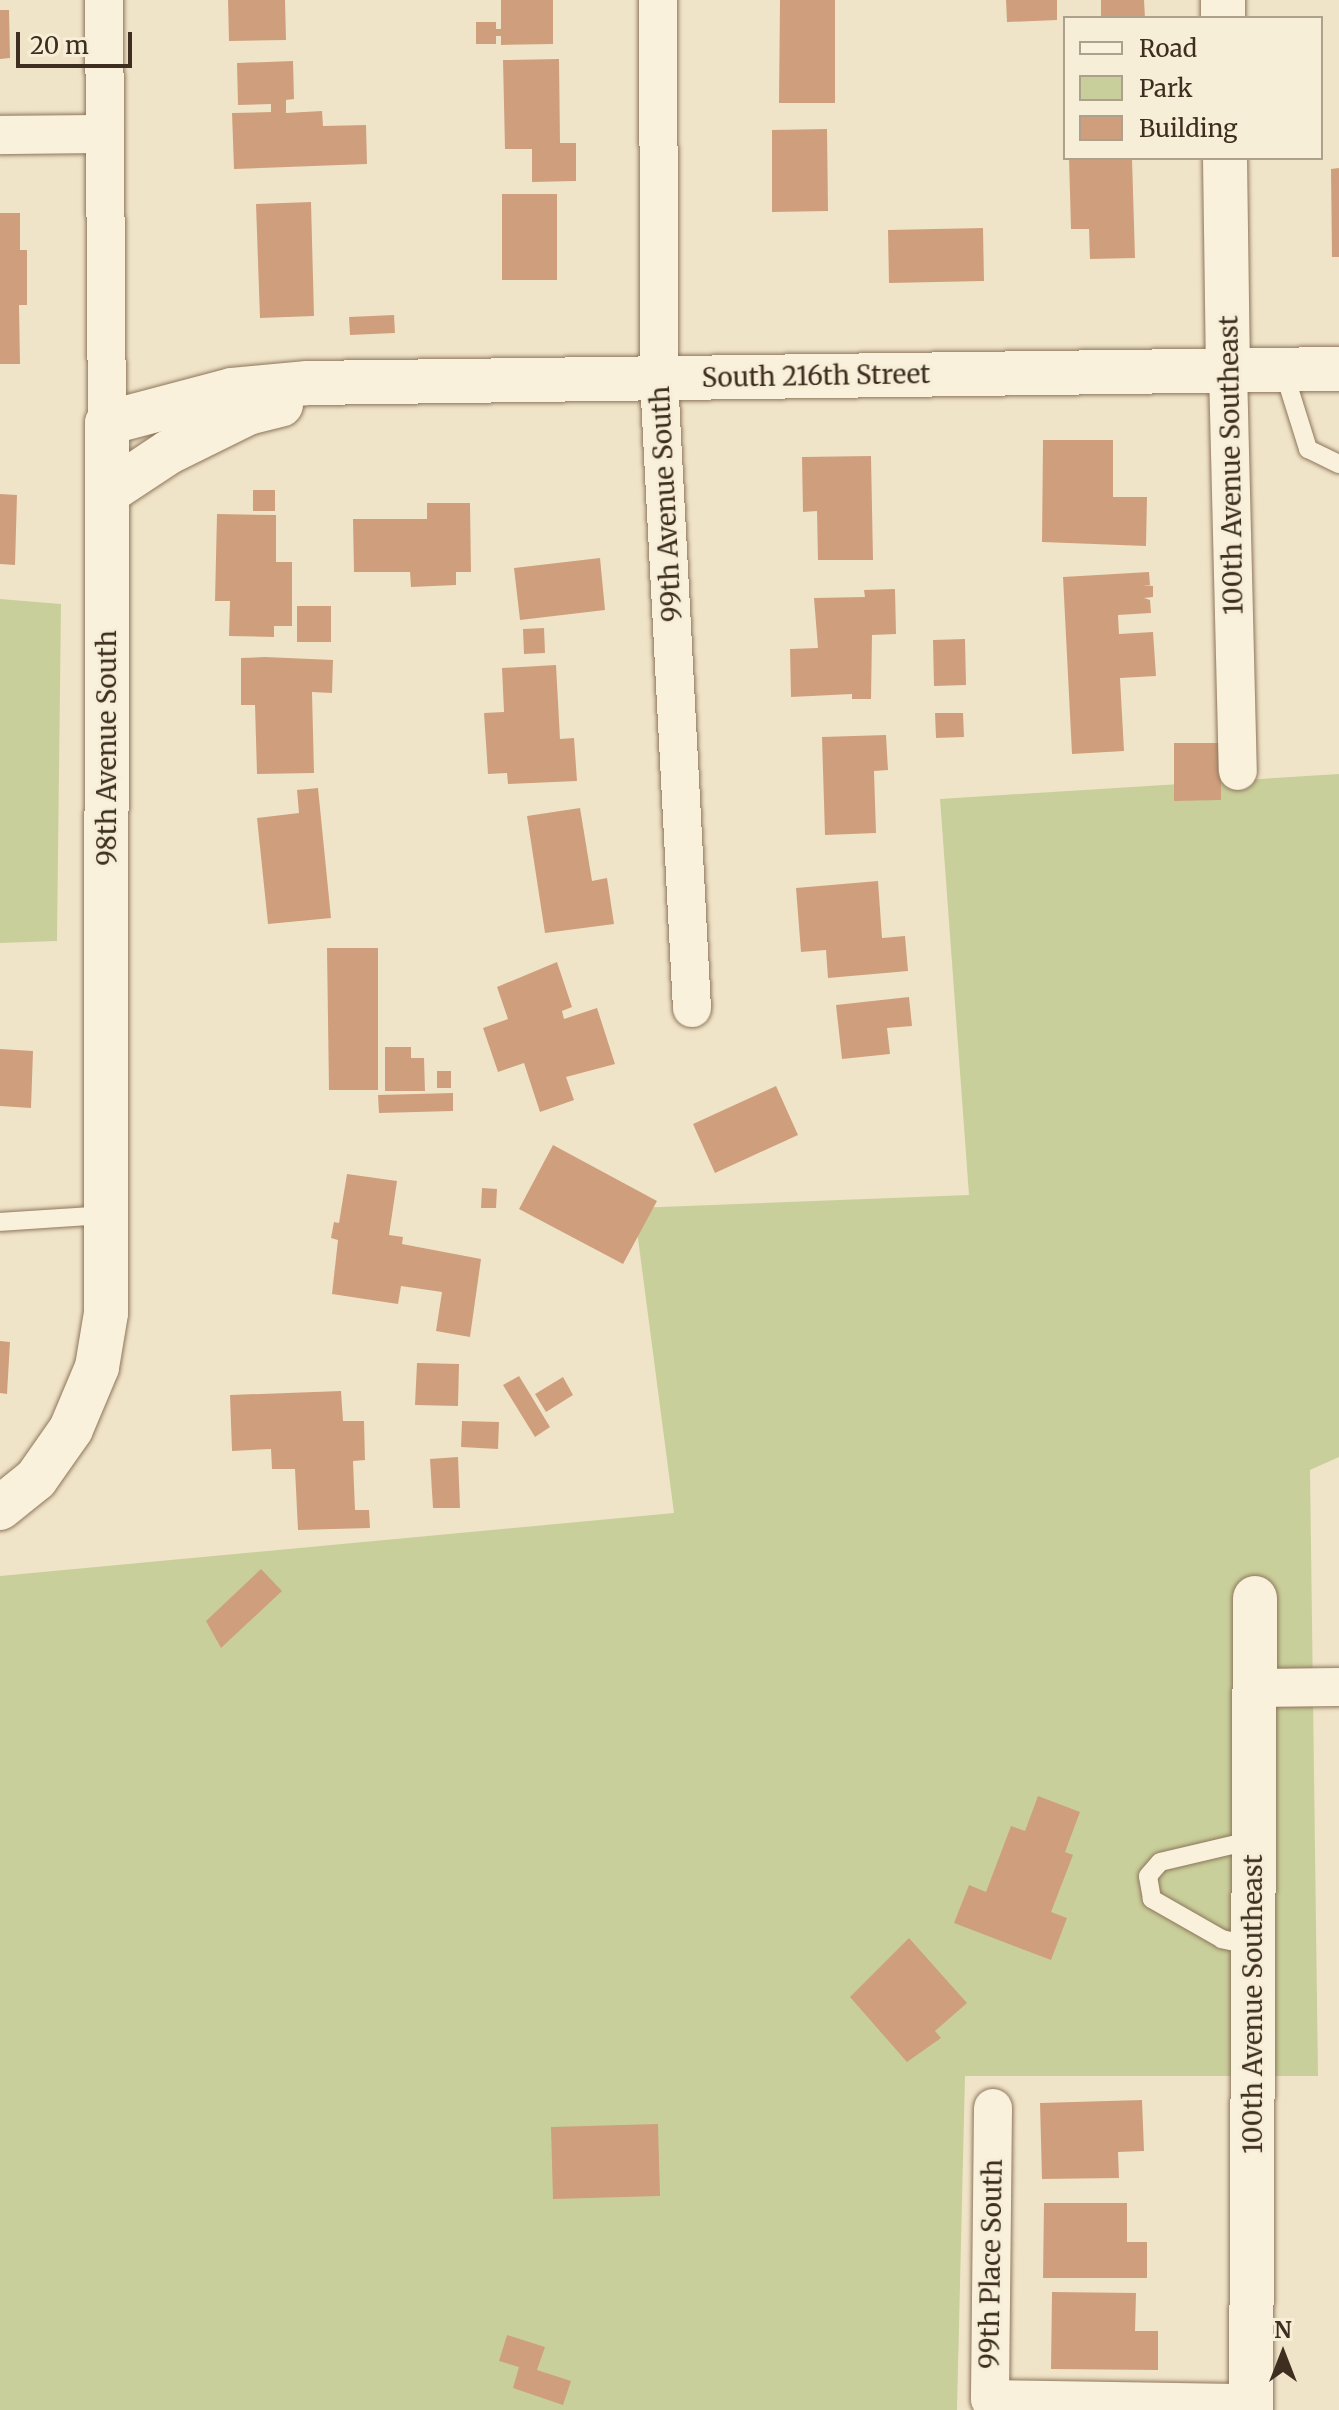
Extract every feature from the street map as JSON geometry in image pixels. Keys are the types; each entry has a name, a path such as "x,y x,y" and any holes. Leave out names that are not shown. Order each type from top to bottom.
{"street":[{"name":"98th Avenue South","path":"0,1508 36,1479 71,1429 97,1367 106,1313 104,0"},
{"name":"99th Avenue South","path":"658,0 659,379 692,1008"},
{"path":"0,135 104,134"},
{"name":"100th Avenue Southeast","path":"1225,160 1238,771"},
{"name":"South 216th Street","path":"107,423 232,390 308,383 1339,369"},
{"name":"South 216th Street","path":"107,493 169,452 248,413 405,383"},
{"name":"100th Avenue Southeast","path":"1251,2407 1255,1598"},
{"path":"1255,1688 1339,1687"},
{"name":"99th Place South","path":"993,2108 990,2399 1251,2407"}],"lane":[{"path":"1283,369 1308,449 1339,464"},
{"path":"0,1222 106,1215"},
{"path":"1254,1840 1160,1862 1148,1876 1152,1899 1222,1939 1254,1946"}],"green space":[{"path":"0,599 61,604 57,941 0,943"},
{"path":"1339,774 1339,1457 1310,1470 1318,2076 965,2076 957,2410 0,2410 0,1576 674,1513 634,1208 969,1195 940,799"}],"building":[{"path":"228,0 285,0 286,40 229,41"},
{"path":"501,0 553,0 553,44 501,45 501,36 496,36 496,44 476,44 476,22 496,22 496,29 501,29"},
{"path":"780,0 835,0 835,103 779,103"},
{"path":"1006,0 1057,0 1057,20 1007,22"},
{"path":"1101,0 1144,0 1145,16 1101,16"},
{"path":"0,10 9,10 10,58 0,59"},
{"path":"559,59 560,143 576,143 576,181 532,182 532,149 505,149 503,60"},
{"path":"293,61 294,99 286,100 286,113 322,111 323,126 366,125 367,164 234,169 232,113 271,112 271,104 238,105 237,63"},
{"path":"827,129 828,211 772,212 772,130"},
{"path":"1069,160 1132,160 1135,258 1090,259 1089,229 1071,229"},
{"path":"1339,168 1339,257 1332,257 1331,169"},
{"path":"502,194 557,194 557,280 502,280"},
{"path":"311,202 314,316 260,318 256,204"},
{"path":"0,213 20,213 20,250 27,250 27,305 19,305 20,364 0,364"},
{"path":"983,228 984,281 889,283 888,230"},
{"path":"394,315 395,333 350,335 349,317"},
{"path":"1043,440 1113,440 1113,497 1147,497 1146,546 1042,542"},
{"path":"871,456 873,560 818,560 817,511 803,512 802,457"},
{"path":"253,490 275,490 275,511 253,511"},
{"path":"0,494 17,495 15,565 0,564"},
{"path":"427,503 470,503 471,572 456,572 456,585 411,587 410,572 354,572 353,519 427,519"},
{"path":"217,514 276,515 276,562 292,562 292,626 274,626 274,637 229,636 230,601 215,601"},
{"path":"600,558 605,610 520,620 514,568"},
{"path":"1149,572 1150,585 1143,585 1153,586 1153,597 1144,598 1150,600 1151,613 1118,615 1119,634 1153,632 1156,676 1120,678 1124,751 1072,754 1063,577"},
{"path":"895,589 896,634 872,635 871,699 852,699 852,694 791,697 790,649 818,648 814,598 865,597 864,590"},
{"path":"297,606 331,606 331,642 297,642"},
{"path":"544,628 545,653 524,654 523,629"},
{"path":"965,639 966,685 934,686 933,640"},
{"path":"241,658 333,660 332,693 312,692 314,773 257,774 255,705 241,705"},
{"path":"556,665 560,739 574,738 577,781 508,784 507,773 488,774 484,713 504,712 502,668"},
{"path":"935,713 963,713 964,737 936,738"},
{"path":"886,735 888,770 874,771 876,833 825,835 822,737"},
{"path":"1174,743 1221,743 1221,800 1174,801"},
{"path":"318,788 331,918 268,924 257,818 299,813 297,790"},
{"path":"580,808 592,881 607,878 614,924 545,933 527,816"},
{"path":"878,881 882,938 905,936 908,971 828,978 826,950 801,952 796,888"},
{"path":"327,948 378,948 378,1090 329,1090"},
{"path":"557,962 572,1007 562,1011 564,1019 597,1008 615,1064 566,1077 574,1100 540,1112 524,1063 498,1072 483,1028 508,1019 497,987"},
{"path":"909,997 912,1026 887,1028 890,1054 842,1059 836,1005"},
{"path":"385,1047 411,1047 411,1058 424,1058 425,1091 385,1091"},
{"path":"0,1049 33,1051 31,1108 0,1106"},
{"path":"437,1071 451,1071 451,1088 437,1088"},
{"path":"776,1086 798,1135 715,1173 693,1124"},
{"path":"453,1093 453,1111 379,1113 378,1095"},
{"path":"553,1145 657,1201 623,1264 519,1209"},
{"path":"347,1174 397,1181 389,1235 403,1237 402,1244 481,1259 470,1337 436,1331 442,1292 401,1286 398,1304 332,1294 338,1240 331,1238 334,1222 339,1223"},
{"path":"482,1188 497,1189 496,1208 481,1208"},
{"path":"0,1341 10,1342 7,1394 0,1393"},
{"path":"417,1363 459,1364 458,1406 415,1405"},
{"path":"519,1376 550,1427 535,1437 503,1385"},
{"path":"563,1377 573,1395 546,1412 535,1394"},
{"path":"341,1391 343,1421 364,1421 365,1460 353,1461 355,1510 369,1510 370,1528 298,1530 295,1469 272,1469 271,1449 232,1451 230,1395"},
{"path":"462,1421 499,1422 498,1449 461,1447"},
{"path":"458,1457 460,1508 433,1508 430,1459"},
{"path":"261,1569 282,1591 221,1648 206,1621"},
{"path":"1038,1796 1080,1812 1065,1852 1073,1855 1051,1912 1067,1918 1051,1960 954,1923 969,1885 986,1892 1011,1826 1025,1831"},
{"path":"909,1938 967,2003 935,2031 941,2038 907,2062 850,1997"},
{"path":"1142,2100 1144,2151 1118,2152 1119,2178 1042,2179 1040,2103"},
{"path":"658,2124 660,2196 553,2199 551,2127"},
{"path":"1044,2203 1127,2203 1127,2242 1147,2242 1147,2278 1043,2278"},
{"path":"1052,2292 1136,2293 1135,2331 1158,2331 1158,2370 1051,2369"},
{"path":"507,2335 545,2347 537,2370 571,2381 563,2405 513,2388 519,2367 499,2361"}]}
